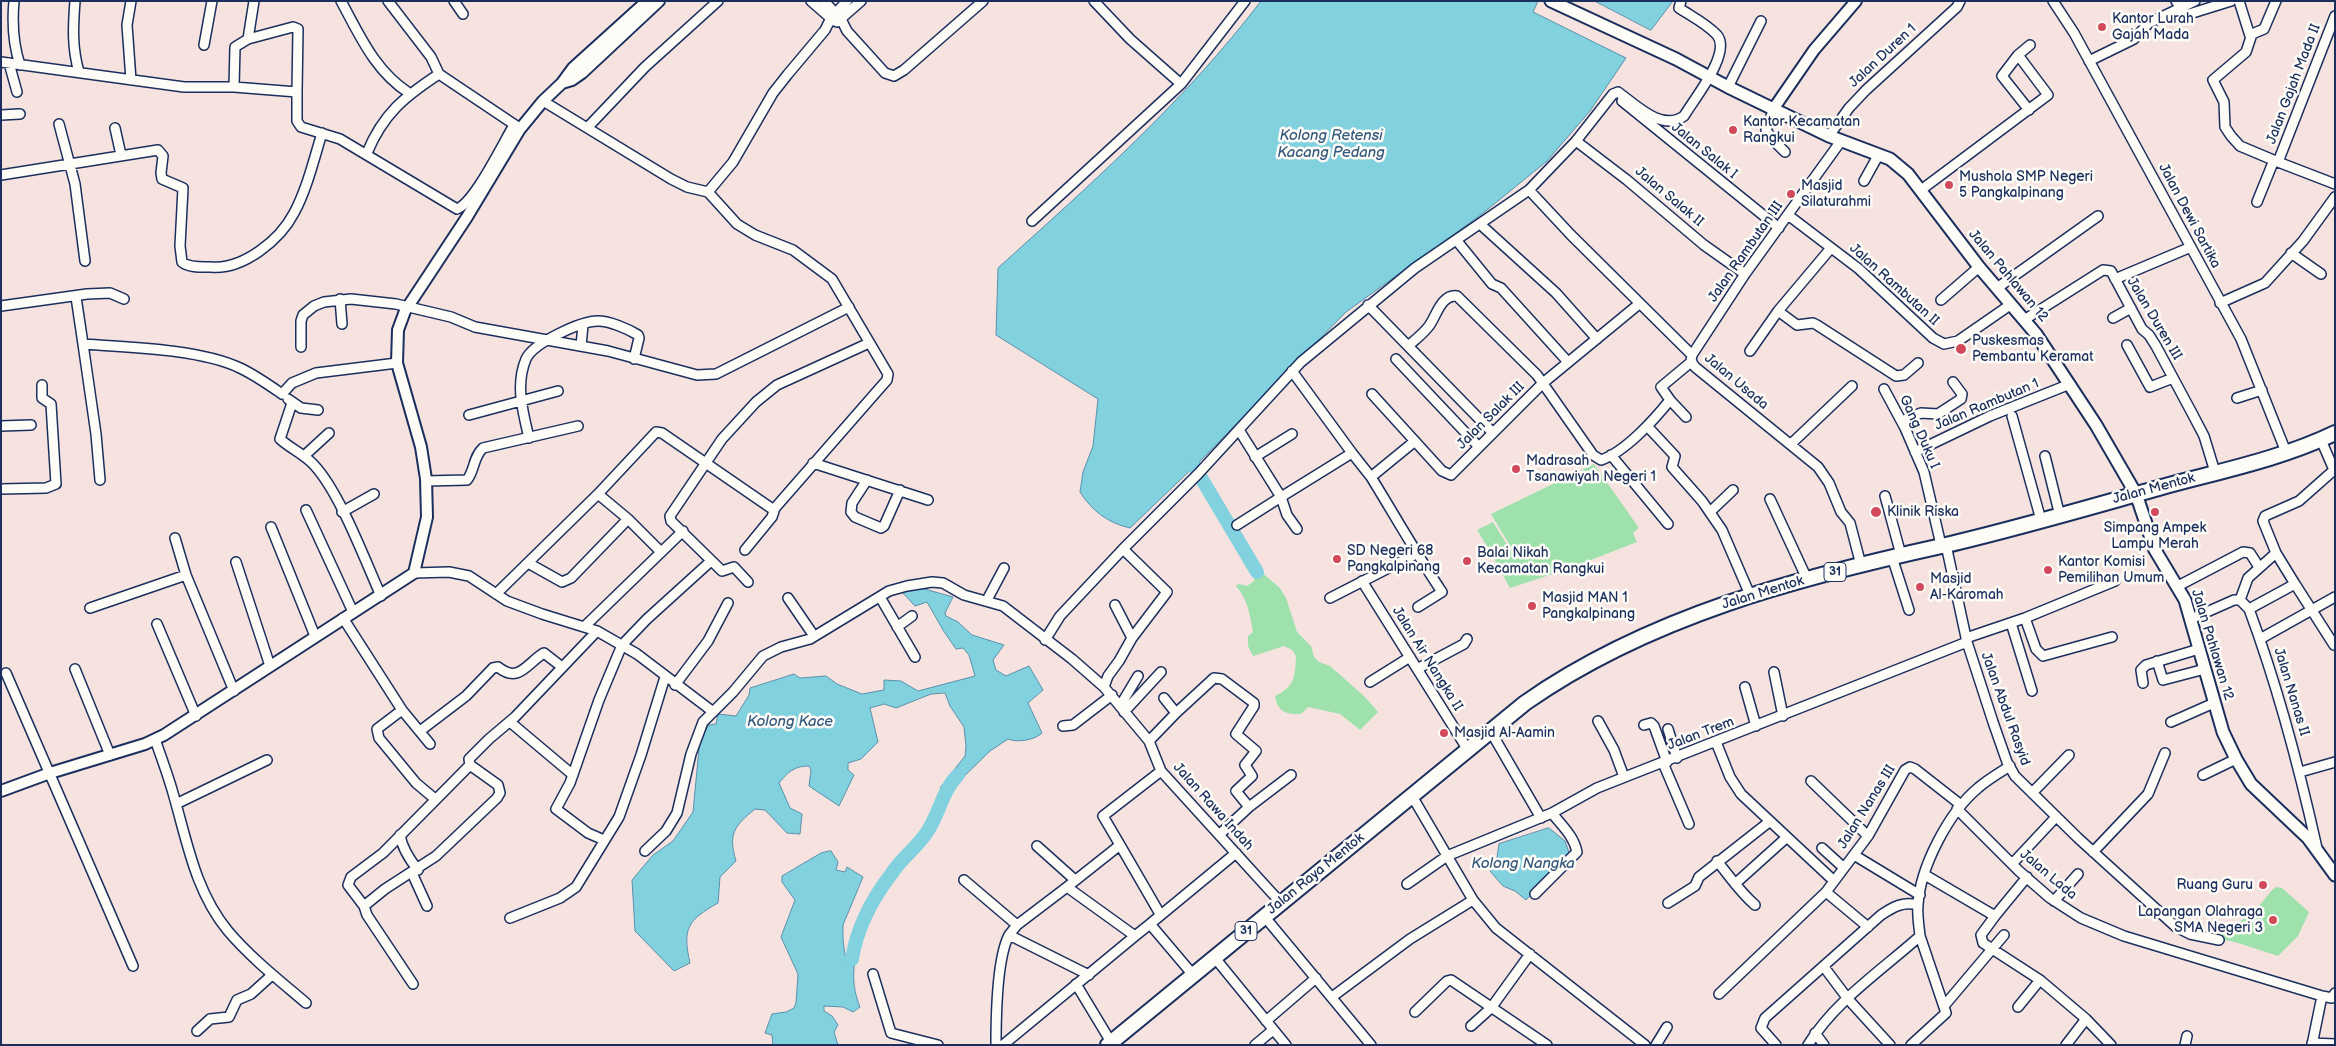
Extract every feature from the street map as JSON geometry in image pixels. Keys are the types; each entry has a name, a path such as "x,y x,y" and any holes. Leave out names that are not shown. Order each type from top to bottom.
{"highway":[{"name":"Jalan Mentok","path":"1386,818 1548,686 1628,644 1689,617 1750,594 2060,516 2286,452 2335,433"},
{"name":"Jalan Raya Mentok","path":"1109,1043 1194,976 1264,916 1386,818"}],"main road":[{"name":"Jalan Pahlawan 12","path":"1551,1 1709,76 1829,136 1896,162 1921,190 1979,267 2046,347 2070,384 2136,494 2155,550 2178,586 2191,619 2223,732 2236,759 2251,784 2293,822 2317,848 2335,875"}],"street":[{"path":"14,1 12,25 20,65"},
{"path":"75,1 72,41 73,54 79,72"},
{"path":"131,1 127,25 131,80"},
{"path":"204,46 212,1"},
{"path":"248,39 254,1"},
{"path":"341,1 372,58 399,86 409,93"},
{"path":"388,1 431,57 439,74 517,127"},
{"path":"454,1 463,14"},
{"path":"588,127 645,67 718,1"},
{"path":"811,1 836,21 885,73 894,76 904,70 983,1"},
{"path":"824,1 836,21"},
{"path":"836,21 847,1"},
{"path":"708,192 733,162 774,93 788,74 836,21 861,1"},
{"path":"1094,1 1130,39 1181,84"},
{"path":"1032,221 1181,84 1245,1"},
{"path":"1045,640 1060,616 1123,549 1200,472 1292,372 1368,305 1415,268 1529,190 1576,141 1613,94 1618,92 1655,118 1671,122 1684,116 1721,54 1720,40 1716,34 1679,8 1681,1"},
{"path":"1785,152 1766,130 1774,108 1814,50 1856,1"},
{"name":"Jalan Duren 1","path":"1829,136 1849,108 1866,90 1957,7 1960,1"},
{"name":"Jalan Dewi Sartika","path":"2053,1 2089,61 2241,339 2286,452"},
{"path":"2089,61 2134,39 2149,23 2178,5 2195,1"},
{"path":"2178,5 2183,14 2189,15 2231,1"},
{"path":"2239,1 2250,36 2246,52 2217,75 2213,82 2224,102 2225,127 2230,136 2240,146 2276,161 2257,202"},
{"path":"2250,36 2254,32 2264,29 2276,1"},
{"path":"234,87 235,47 248,39 293,26 298,29 298,124 340,139 367,153 457,209 464,206 478,188 517,127 562,83 572,80 582,73 654,2"},
{"name":"Jalan Gajah Mada II","path":"2335,16 2276,161 2335,184"},
{"path":"1728,87 1761,21"},
{"path":"2029,110 2002,76 2018,55 2030,45"},
{"path":"1921,190 2048,94 2018,55"},
{"path":"5,63 184,87 234,87 297,92"},
{"path":"5,63 17,92"},
{"path":"367,153 376,130 388,114 409,93 439,74"},
{"name":"Jalan Salak I","path":"1613,94 1779,228"},
{"path":"543,101 687,188 708,192 737,224 755,235 793,250 824,271 839,288 888,374 887,380 791,492 775,508 772,517 746,550"},
{"path":"1,115 20,114"},
{"path":"60,124 75,184 85,261"},
{"path":"414,573 427,517 426,481 421,447 397,362 398,330 407,306 467,217 517,127"},
{"path":"115,128 121,155"},
{"path":"1,175 69,166 156,150 161,153 163,159 161,177 183,188 180,246 182,262 188,266 217,268 239,263 250,258 289,222 299,201 322,133"},
{"name":"Jalan Salak II","path":"1576,141 1627,180 1704,245 1745,274"},
{"name":"Jalan Rambutan III","path":"1670,400 1661,387 1692,358 1745,274 1841,141"},
{"path":"1864,181 1879,154"},
{"name":"Jalan Usada","path":"1529,190 1692,358 1818,467 1829,483 1841,512 1850,523 1861,565"},
{"path":"2220,303 2265,283 2312,228 2335,197"},
{"name":"Jalan Rambutan II","path":"1788,215 1858,269 1932,338 1944,344 1958,341 2010,305"},
{"path":"1997,288 2098,216"},
{"path":"1480,224 1556,293 1597,339"},
{"path":"1456,241 1492,284 1501,288 1568,362"},
{"path":"2115,279 2190,247"},
{"path":"1750,351 1778,311 1832,248"},
{"path":"2291,253 2321,274"},
{"path":"1941,300 1979,267"},
{"name":"Jalan Duren III","path":"2024,320 2103,270 2110,271 2143,330 2149,335 2156,346 2204,436 2215,472"},
{"path":"1,306 110,293 124,299"},
{"path":"1408,346 1429,326 1436,310 1450,296 1455,295 1506,343 1543,384 1595,457 1601,460 1611,455 1647,426 1670,400 1686,417"},
{"path":"76,297 96,434 100,480"},
{"path":"301,348 301,321 303,315 314,306 340,299 369,300 407,306 451,317 475,326 581,346 698,375 716,374 849,306"},
{"path":"340,299 342,324"},
{"name":"Jalan Salak III","path":"1372,394 1442,472 1449,476 1543,384 1639,304"},
{"path":"1368,305 1493,434"},
{"path":"2113,318 2131,308"},
{"path":"1778,311 1797,325 1815,324 1896,376 1907,373 1918,363"},
{"path":"529,438 520,401 525,361 534,348 547,340 583,325 599,321 638,335 634,359"},
{"path":"581,346 583,325"},
{"path":"748,582 734,567 722,571 671,521 670,516 739,419 777,385 869,343"},
{"path":"83,344 165,352 222,361 239,367 282,394 292,403 310,411 318,410"},
{"path":"2127,345 2150,387 2172,378"},
{"path":"1396,359 1479,447"},
{"path":"282,394 292,383 316,373 397,362"},
{"path":"1292,372 1371,478 1402,527 1416,554 1442,592 1418,607"},
{"path":"1902,421 1921,413 1938,414 1957,403 1961,399 1962,394 1953,382"},
{"name":"Jalan Rambutan 1","path":"1915,452 1990,416 2070,384"},
{"path":"1,489 46,488 56,484 51,404 42,398 42,385"},
{"path":"1791,444 1852,386"},
{"name":"Gang Duku I","path":"1884,388 1902,421 1924,472 1943,545"},
{"path":"2238,398 2262,390"},
{"path":"469,415 558,391"},
{"path":"292,403 280,439 304,456 322,474 381,596"},
{"path":"2012,416 2041,520"},
{"path":"1,426 31,425"},
{"path":"426,481 467,480 475,457 483,448 578,426"},
{"path":"1647,426 1675,456 1672,467 1710,512 1736,558 1750,594"},
{"path":"1239,430 1281,497 1286,515 1297,529"},
{"path":"496,594 598,494 656,432 662,433 771,508 775,508"},
{"path":"304,456 329,433"},
{"path":"1255,457 1292,434"},
{"path":"1371,478 1415,440"},
{"path":"2321,440 2334,470 2299,501 2265,516 2264,522 2276,553 2334,645"},
{"path":"1237,526 1352,453"},
{"path":"1611,455 1668,524"},
{"path":"2045,456 2060,516"},
{"path":"814,463 928,500"},
{"path":"867,480 852,503 851,512 856,517 881,528 884,526 900,490"},
{"path":"1710,512 1733,490"},
{"path":"342,512 374,494"},
{"path":"598,494 628,519 661,552"},
{"path":"1885,496 1896,556 1909,610"},
{"path":"1770,499 1807,579"},
{"path":"306,510 352,612"},
{"path":"528,563 556,580 566,581 628,519"},
{"path":"271,527 315,636"},
{"path":"584,627 683,531"},
{"path":"175,538 186,575 234,691"},
{"name":"Jalan Abdul Rasyid","path":"1943,545 1967,640 1993,722 2015,776 2093,852 2176,927 2190,934 2219,940"},
{"path":"1104,687 1108,676 1120,661 1132,638 1167,592 1123,549"},
{"path":"2178,586 2243,552 2250,553 2258,567"},
{"path":"2191,619 2234,600 2240,600 2248,578 2258,567 2276,553"},
{"path":"1330,598 1416,554"},
{"path":"604,840 588,833 556,809 573,775 599,700 622,645 647,618 711,561"},
{"path":"236,562 270,666"},
{"path":"987,600 1004,568"},
{"path":"1,791 155,739 196,716 315,636 381,596 414,573 449,572 469,576 496,594 542,614 598,631 637,654 712,711"},
{"path":"90,608 186,575"},
{"name":"Jalan Air Nangka II","path":"1362,581 1468,750"},
{"name":"Jalan Trem","path":"1407,884 1447,856 1552,814 1597,788 1783,716 2115,581"},
{"name":"Jalan Rawa Indah","path":"880,597 897,589 927,582 943,584 972,597 1004,606 1045,640 1072,659 1112,695 1149,741 1162,771 1281,903"},
{"path":"2249,610 2295,584"},
{"path":"645,851 666,830 677,813 688,766 700,728 712,711 733,692 763,656 776,649 814,636 880,597 915,657"},
{"path":"788,598 814,636"},
{"path":"2260,639 2335,598"},
{"name":"Jalan Nanas II","path":"2240,600 2249,610 2260,639 2300,772 2317,848"},
{"path":"675,684 708,641 728,603"},
{"path":"1115,605 1132,638"},
{"path":"897,626 912,616"},
{"path":"343,618 402,710 430,744"},
{"path":"2025,618 2036,649 2042,656 2112,637"},
{"path":"2012,623 2032,691"},
{"path":"157,624 196,716"},
{"path":"413,984 367,915 364,906 352,893 348,882 350,877 383,853 470,765 471,757 510,722 598,631"},
{"path":"1417,669 1464,644 1467,639"},
{"path":"2142,683 2141,670 2146,665 2199,649"},
{"path":"420,731 466,696 493,668 498,667 506,673 514,674 543,653 562,667"},
{"path":"1370,682 1410,657"},
{"path":"2156,661 2163,680 2205,669"},
{"path":"75,670 110,755"},
{"path":"1122,709 1161,672"},
{"path":"1774,672 1783,716"},
{"path":"6,674 133,966"},
{"path":"1122,709 1138,676"},
{"path":"510,918 568,894 576,887 619,817 641,755 665,677"},
{"path":"1149,741 1176,712 1218,677 1253,702 1254,706 1236,734 1256,751 1245,765 1252,776 1236,791 1249,807"},
{"path":"1745,687 1756,726"},
{"path":"1063,726 1074,726 1112,695"},
{"path":"1164,698 1176,712"},
{"path":"2170,722 2214,703"},
{"path":"402,710 377,729 378,738 416,783 435,799"},
{"path":"1598,721 1614,750 1624,777"},
{"path":"510,722 573,775"},
{"path":"1644,725 1652,724 1654,726 1665,762 1689,824"},
{"path":"1668,730 1677,758"},
{"path":"1491,732 1541,818"},
{"path":"155,739 202,891 227,929 272,974 306,1003"},
{"path":"1716,742 1737,790 1834,881"},
{"path":"2093,852 2148,794 2165,754"},
{"path":"2032,793 2069,755"},
{"path":"2203,775 2236,759"},
{"path":"176,804 267,760"},
{"path":"2300,772 2335,762"},
{"path":"364,906 385,889 415,871 469,826 500,793 498,785 470,765"},
{"path":"1911,1045 1945,1014 1920,936 1918,905 1925,875 1937,844 1959,807 1978,788 2010,766"},
{"name":"Jalan Nanas III","path":"1719,994 1826,892 1868,836 1901,774 1907,768 1920,772 1959,807"},
{"path":"1160,914 1103,816 1162,771"},
{"path":"1220,834 1249,807 1291,775"},
{"path":"1811,781 1868,836"},
{"path":"1412,796 1473,900 1496,928 1645,1045"},
{"name":"Jalan Lada","path":"1959,807 2027,878 2054,901 2081,918 2124,936 2186,953 2322,996"},
{"path":"1535,894 1577,852 1572,836 1564,830 1552,814"},
{"path":"2012,864 2056,816"},
{"path":"1668,904 1695,886 1699,877 1717,861 1769,822"},
{"path":"400,835 401,843 415,871 427,906"},
{"path":"1736,883 1786,838"},
{"path":"996,1045 1000,970 1004,947 1009,935 1017,925 1120,845"},
{"path":"1037,846 1076,880"},
{"path":"1822,848 1844,868"},
{"path":"1003,1045 1236,853"},
{"path":"1854,855 1920,895"},
{"path":"1717,861 1736,883 1737,889 1755,905"},
{"path":"2054,901 2078,874"},
{"path":"1925,875 1995,916"},
{"path":"2027,878 1980,937 1982,943 2040,980 2086,1019 2111,1045"},
{"path":"964,880 1017,925"},
{"path":"1067,887 1135,936"},
{"path":"1826,892 1868,928"},
{"path":"1332,997 1410,939 1473,900"},
{"path":"1776,1045 1763,1032 1762,1023 1881,915 1895,906 1908,902 1918,905"},
{"path":"1264,916 1371,1045"},
{"path":"1150,924 1194,976"},
{"path":"1009,935 1089,974"},
{"path":"1944,1006 2004,935"},
{"path":"1808,1045 1814,1033 1848,999 1920,936"},
{"path":"1471,1026 1491,1008 1530,954"},
{"path":"1215,958 1286,1045"},
{"path":"1824,967 1848,999 1890,1045"},
{"path":"197,1031 210,1019 229,1017 237,1000 251,994 272,974"},
{"path":"873,974 890,1032 938,1045"},
{"path":"1266,1021 1316,978"},
{"path":"1415,1012 1449,980 1547,1045"},
{"path":"2018,1006 2040,980"},
{"path":"1076,984 1109,1043"},
{"path":"2335,993 2332,998 2322,996 2312,1044 2335,1044"},
{"path":"2066,1045 2086,1019"},
{"path":"1656,1045 1667,1028"},
{"path":"1255,1045 1273,1030"},
{"path":"1814,1033 1824,1045"}],"green space":[{"path":"1594,464 1639,528 1633,533 1637,542 1565,570 1510,588 1494,559 1512,549 1491,514"},
{"path":"1493,522 1509,548 1493,556 1477,530"},
{"path":"1260,571 1280,588 1286,598 1297,632 1311,646 1314,657 1319,662 1330,666 1365,697 1378,712 1360,730 1340,714 1308,707 1301,714 1291,714 1280,709 1275,696 1287,689 1293,680 1296,656 1292,650 1284,646 1253,656 1248,646 1248,636 1253,632 1249,614 1246,602 1236,586 1239,584 1247,586 1254,581 1255,572"},
{"name":"Lapangan Olahraga SMA Negeri 3","path":"2276,887 2282,888 2309,912 2298,936 2278,956 2235,942 2212,938 2212,936 2247,917"}],"water":[{"name":"Kolong Retensi Kacang Pedang","path":"1261,1 1538,1 1533,12 1626,58 1590,111 1547,161 1482,214 1346,312 1202,459 1130,528 1122,526 1101,515 1080,492 1083,472 1093,446 1098,399 996,335 998,268 1102,173 1169,107 1232,38"},
{"path":"1595,1 1673,1 1651,30"},
{"name":"Kolong Kace","path":"921,588 953,597 945,613 946,616 958,622 972,635 1004,645 993,660 996,670 1006,676 1029,666 1043,690 1028,703 1042,733 1026,740 1016,741 1008,739 990,751 950,790 940,788 965,756 966,746 964,727 950,706 945,693 931,694 896,708 884,704 870,708 878,742 861,759 848,763 848,770 854,775 839,806 809,786 811,770 809,766 799,767 788,773 779,783 790,808 802,814 800,834 787,833 765,810 755,809 738,826 733,837 736,861 720,877 718,903 700,915 690,926 687,933 687,941 690,963 674,971 635,931 632,880 653,855 673,841 693,812 700,738 709,725 716,724 718,714 736,716 749,695 750,688 794,674 800,678 826,676 837,684 862,694 884,690 884,680 901,681 918,691 975,676 969,655 963,648 956,649 927,602 915,606 903,593 903,589"},
{"name":"Kolong Nangka","path":"1549,828 1565,841 1570,855 1526,900 1515,891 1503,886 1490,871 1497,857 1499,844"},
{"path":"831,851 838,862 836,870 845,872 847,867 863,877 843,925 845,955 849,955 850,942 858,940 854,966 854,982 860,1007 853,1012 843,1007 824,1006 824,1011 832,1016 838,1025 834,1032 838,1045 773,1045 772,1035 765,1033 772,1014 786,1012 794,1008 798,974 781,937 795,900 782,882 782,876 821,853"}],"waterway":[{"path":"1194,466 1257,572"},
{"path":"852,959 854,947 872,903 896,868 930,828 948,789 958,775"}],"place":[{"name":"Kantor Lurah Gajah Mada","path":"2102,27"},
{"name":"Kantor Kecamatan Rangkui","path":"1733,130"},
{"name":"Mushola SMP Negeri 5 Pangkalpinang","path":"1949,185"},
{"name":"Masjid Silaturahmi","path":"1791,194"},
{"name":"Puskesmas Pembantu Keramat","path":"1961,349"},
{"name":"Madrasah Tsanawiyah Negeri 1","path":"1516,469"},
{"name":"Klinik Riska","path":"1876,512"},
{"name":"Simpang Ampek Lampu Merah","path":"2155,512"},
{"name":"SD Negeri 68 Pangkalpinang","path":"1337,559"},
{"name":"Balai Nikah Kecamatan Rangkui","path":"1467,561"},
{"name":"Kantor Komisi Pemilihan Umum","path":"2048,570"},
{"name":"Masjid Al-Karomah","path":"1920,587"},
{"name":"Masjid MAN 1 Pangkalpinang","path":"1532,606"},
{"name":"Masjid Al-Aamin","path":"1444,733"},
{"name":"Ruang Guru","path":"2263,885"},
{"name":"Lapangan Olahraga SMA Negeri 3","path":"2273,920"}]}
